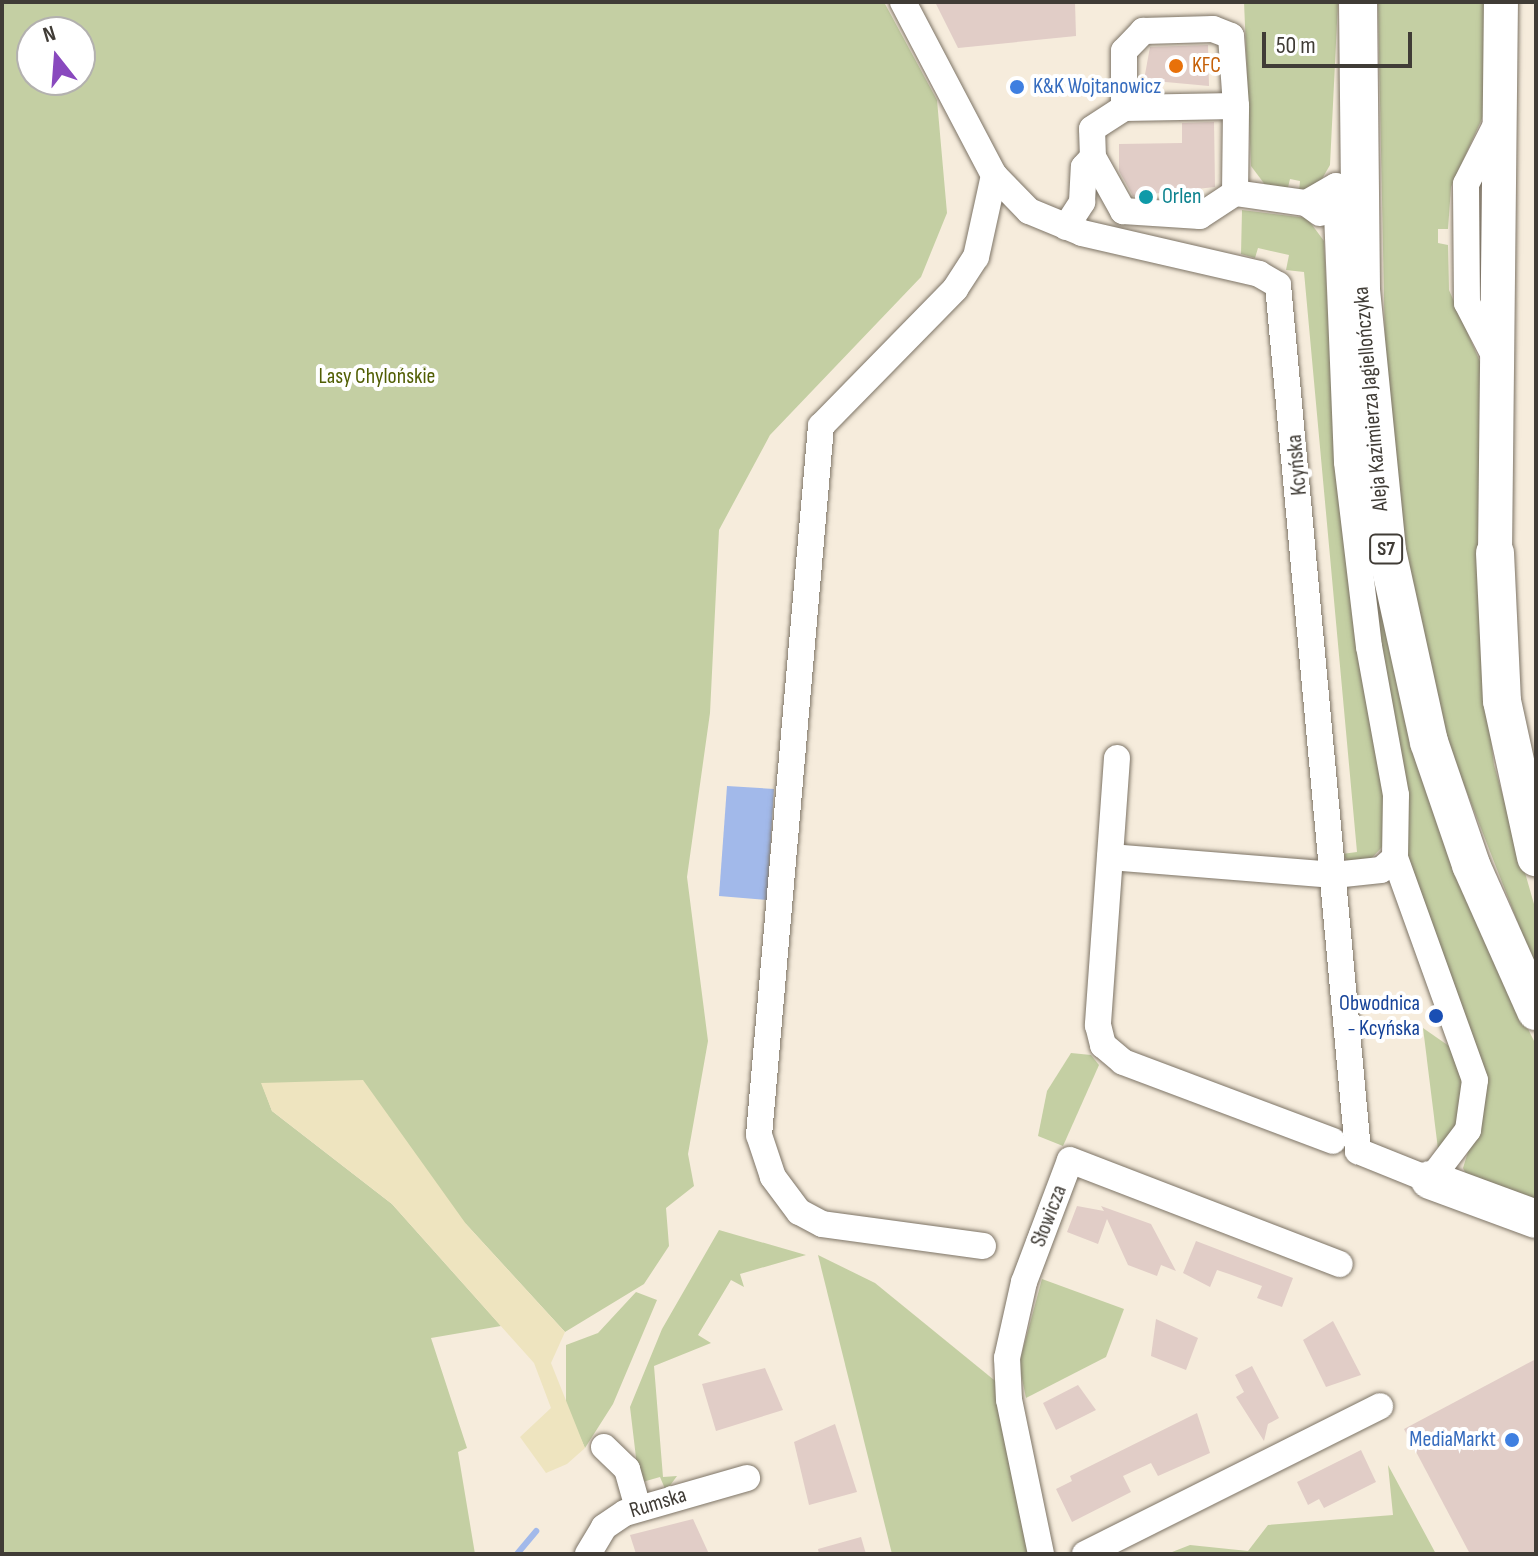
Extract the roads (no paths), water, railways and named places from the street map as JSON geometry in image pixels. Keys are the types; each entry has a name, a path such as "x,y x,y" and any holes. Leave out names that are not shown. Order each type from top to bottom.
{"highway":[{"name":"Aleja Kazimierza Jagiellończyka","path":"1358,2 1361,290 1387,551 1429,742 1471,865 1536,1011"},
{"path":"1321,194 1342,105 1357,63"},
{"path":"1495,553 1502,701 1536,857"},
{"path":"1430,1180 1536,1219"}],"main road":[{"path":"1495,553 1501,2"}],"street":[{"name":"Kcyńska","path":"903,2 994,175 1029,211 1066,227 1259,274 1278,285 1358,1151 1430,1180"},
{"path":"1124,108 1124,51 1143,31 1213,29 1231,36 1236,106 1235,193"},
{"path":"1236,106 1124,108 1092,129 1093,157 1114,203 1135,216 1200,216 1235,193 1321,194 1337,224 1348,472 1396,795 1395,858 1475,1080 1468,1130 1430,1180"},
{"path":"1066,227 1082,202 1084,167 1093,157"},
{"path":"983,1246 822,1224 799,1212 773,1177 759,1135 821,426 955,289 976,257 994,175"},
{"path":"1117,758 1098,1025 1107,1050 1333,1141"},
{"path":"1110,857 1334,875 1381,870 1395,858"},
{"name":"Słowicza","path":"1041,1554 1009,1400 1007,1358 1024,1282 1070,1160 1340,1264"},
{"path":"1085,1554 1380,1406"},
{"path":"604,1447 627,1469 638,1508"},
{"name":"Rumska","path":"588,1554 604,1527 638,1508 747,1478"}],"water":[{"path":"727,786 774,789 767,900 719,896"}],"waterway":[{"path":"517,1554 536,1531"}],"place":[{"name":"KFC","path":"1176,66"},
{"name":"K&K Wojtanowicz","path":"1017,87"},
{"name":"Orlen","path":"1146,197"},
{"name":"Obwodnica - Kcyńska","path":"1436,1016"},
{"name":"MediaMarkt","path":"1512,1440"}],"park label":[{"name":"Lasy Chylońskie","path":"377,377"}]}
